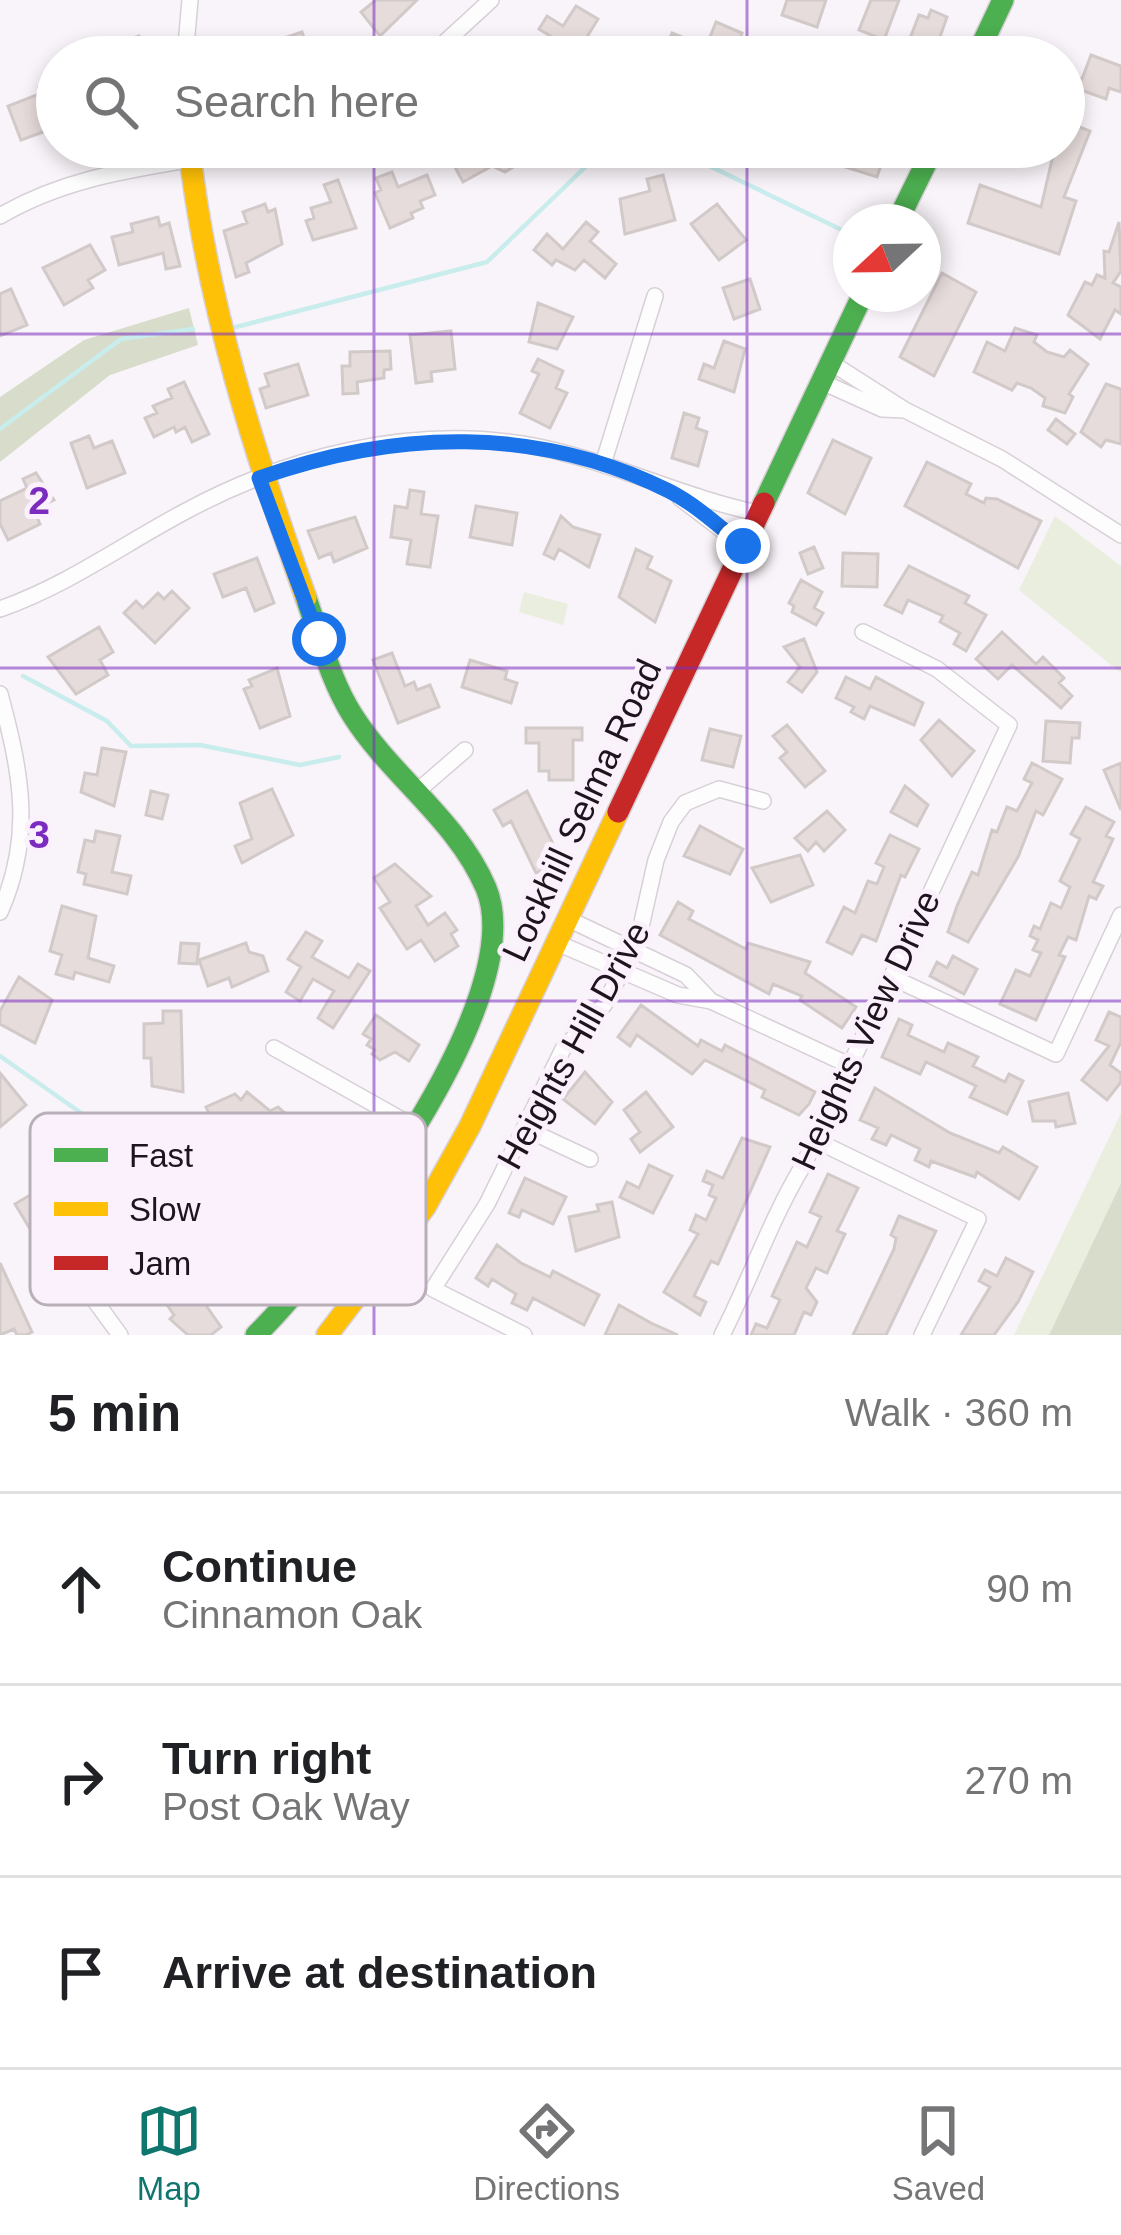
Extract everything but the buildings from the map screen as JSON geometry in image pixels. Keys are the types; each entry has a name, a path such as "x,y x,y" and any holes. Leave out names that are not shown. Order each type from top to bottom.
{"street":[{"path":"187,36 190,0"},
{"path":"452,36 491,0"},
{"path":"986,36 1003,0"},
{"path":"0,216 67,184 123,168"},
{"path":"192,168 215,321 259,478 347,709 483,881 494,928 476,994 419,1113"},
{"path":"906,204 924,168"},
{"path":"603,464 655,296"},
{"name":"Lockhill Selma Road","path":"426,1205 470,1126 853,312"},
{"path":"825,372 1002,458 1121,536"},
{"path":"0,609 88,572 185,511 259,478 322,456 420,440 519,444 603,464 673,492 758,513"},
{"path":"673,492 743,546"},
{"name":"Heights View Drive","path":"722,1335 777,1208 851,1066 1009,725 937,669 863,632"},
{"path":"0,694 24,800 21,846 0,912"},
{"path":"414,794 465,750"},
{"name":"Heights Hill Drive","path":"524,1335 433,1289 526,1130 563,1049 604,1005 622,971 649,905 662,840 686,803 719,789 763,801"},
{"path":"891,977 1056,1054 1121,915"},
{"path":"566,918 686,975 711,1001"},
{"path":"555,942 678,995 711,1001 851,1066"},
{"path":"274,1048 390,1113"},
{"path":"526,1130 590,1159"},
{"path":"815,1140 978,1219 922,1335"},
{"path":"98,1305 120,1335"},
{"path":"256,1335 282,1305"},
{"name":"Lockhill Selma Road","path":"327,1335 350,1305"}],"shaded area":[{"path":"1055,516 1121,566 1121,673 1019,590"},
{"path":"524,592 568,604 563,625 519,612"},
{"path":"1121,1113 1121,1183 1049,1335 1014,1335"}],"green space":[{"path":"189,308 198,345 110,375 0,462 0,397 84,340"},
{"path":"1121,1183 1121,1335 1049,1335"}],"waterway":[{"path":"236,327 487,262 584,168"},
{"path":"714,168 833,226"},
{"path":"0,429 121,339 193,329"},
{"path":"23,676 107,721 131,746 200,745 300,765 339,757"},
{"path":"0,1056 81,1113"}],"traffic: fast":[{"path":"986,36 1003,0"},
{"path":"906,204 924,168"},
{"path":"764,503 854,312"},
{"path":"306,598 353,716 458,841 486,888 492,936 480,994 423,1113"},
{"path":"256,1335 284,1305"}],"traffic: slow":[{"path":"192,168 207,263 234,376 306,598"},
{"path":"426,1205 470,1126 618,812"},
{"path":"327,1335 350,1305"}],"traffic: jam":[{"path":"618,812 764,503"}],"route":[{"path":"319,639 259,478 322,456 420,440 519,444 568,454 673,492 743,546"}]}
